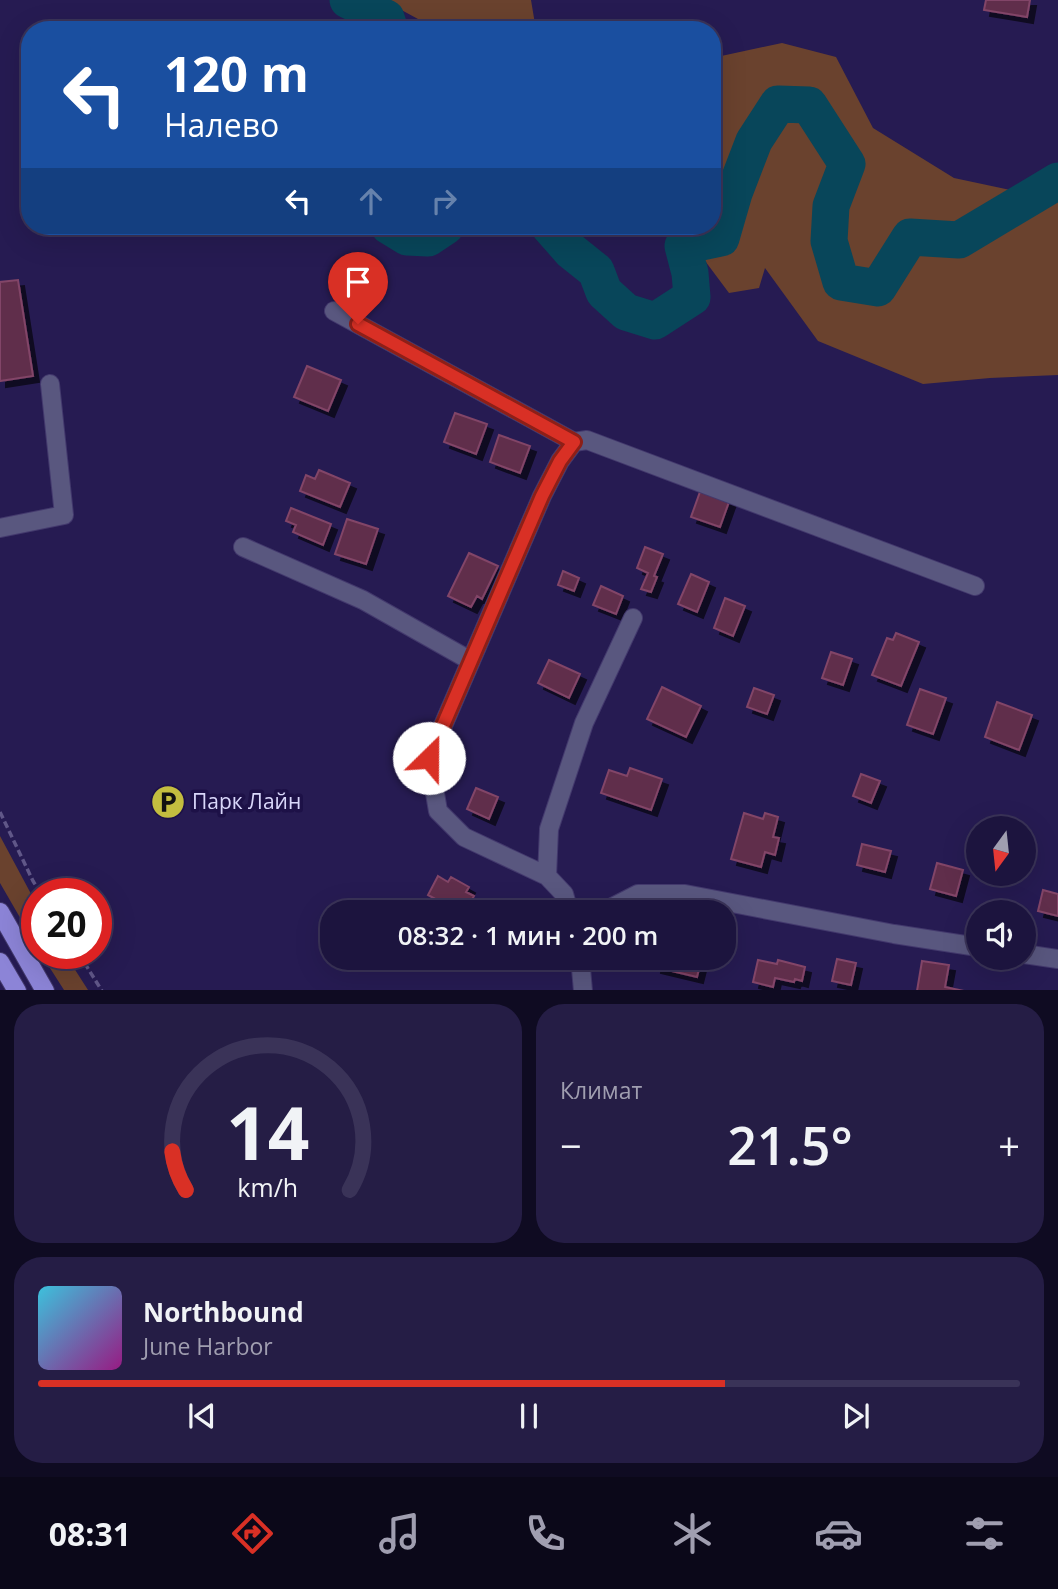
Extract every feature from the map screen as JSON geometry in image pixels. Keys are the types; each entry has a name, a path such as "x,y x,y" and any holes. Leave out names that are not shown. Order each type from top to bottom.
{"main road":[{"path":"0,912 45,990"},
{"path":"0,962 17,990"}],"street":[{"path":"334,311 574,442 587,440 975,586"},
{"path":"0,528 64,515 50,384"},
{"path":"566,900 564,894 547,876 464,837 438,811 429,758 542,496 560,461 574,442"},
{"path":"243,547 363,600 471,661"},
{"path":"547,876 549,829 584,723 633,618"},
{"path":"626,900 638,894 685,894 716,900"},
{"path":"736,904 966,945"},
{"path":"1036,956 1058,959"},
{"path":"581,970 583,990"}],"path":[{"path":"0,812 32,878"},
{"path":"89,969 102,990"}],"shaded area":[{"path":"383,0 531,0 534,21 426,21"},
{"path":"782,43 836,57 873,128 954,178 1015,191 1058,180 1058,375 923,384 818,341 765,268 759,288 729,293 686,235 721,235 721,56"},
{"path":"0,836 23,878 21,919 0,883"},
{"path":"51,969 75,969 88,990 64,990"}],"building":[{"path":"986,0 1030,0 1027,17 984,10"},
{"path":"18,280 33,376 0,381 0,282"},
{"path":"307,366 341,380 328,411 294,397"},
{"path":"455,413 487,424 476,454 444,442"},
{"path":"499,435 530,446 520,473 490,462"},
{"path":"319,470 350,483 340,507 300,491 306,475 315,479"},
{"path":"701,489 730,499 720,527 691,517"},
{"path":"291,508 331,524 323,545 293,532 296,525 286,521"},
{"path":"347,519 378,529 366,564 335,554"},
{"path":"645,547 663,554 651,592 641,589 648,573 637,568"},
{"path":"469,553 498,566 482,599 477,596 471,607 448,596"},
{"path":"563,571 579,578 574,591 558,585"},
{"path":"691,574 709,582 697,612 678,604"},
{"path":"601,586 623,596 616,614 593,605"},
{"path":"725,598 745,606 733,636 714,628"},
{"path":"896,633 919,642 901,686 872,675 887,638 893,640"},
{"path":"831,652 852,659 843,685 822,678"},
{"path":"549,660 580,674 569,698 538,683"},
{"path":"662,687 701,706 686,737 647,719"},
{"path":"754,688 774,695 767,714 747,707"},
{"path":"920,689 946,698 933,734 907,725"},
{"path":"997,702 1032,715 1019,750 985,737"},
{"path":"630,768 662,779 651,810 601,793 609,770 627,776"},
{"path":"861,774 880,781 871,803 853,796"},
{"path":"476,788 498,797 489,819 467,809"},
{"path":"744,813 763,819 765,813 778,817 773,837 779,838 775,855 765,852 761,867 731,859"},
{"path":"862,844 891,851 885,872 857,865"},
{"path":"937,863 963,870 956,896 930,889"},
{"path":"438,876 448,882 451,877 469,887 466,892 474,896 472,900 437,900 428,895"},
{"path":"1043,890 1058,894 1058,916 1038,911"},
{"path":"837,959 856,963 851,985 832,981"},
{"path":"758,960 777,964 778,960 805,967 802,981 775,978 773,987 753,982"},
{"path":"922,961 949,965 945,987 959,990 917,990"},
{"path":"668,970 699,970 697,977"}],"waterway":[{"path":"348,0 386,18 387,21"},
{"path":"557,235 571,251 596,271 604,292 626,312 655,321 692,297 690,273 683,246 721,238 734,193 754,141 778,104 809,105 847,164 831,206 829,241 841,282 878,288 910,237 959,240 1058,181"},
{"path":"404,235 428,238 432,235"}],"place":[{"name":"Парк Лайн","path":"168,802"}],"route":[{"path":"358,324 574,442 560,461 542,496 429,758"}]}
